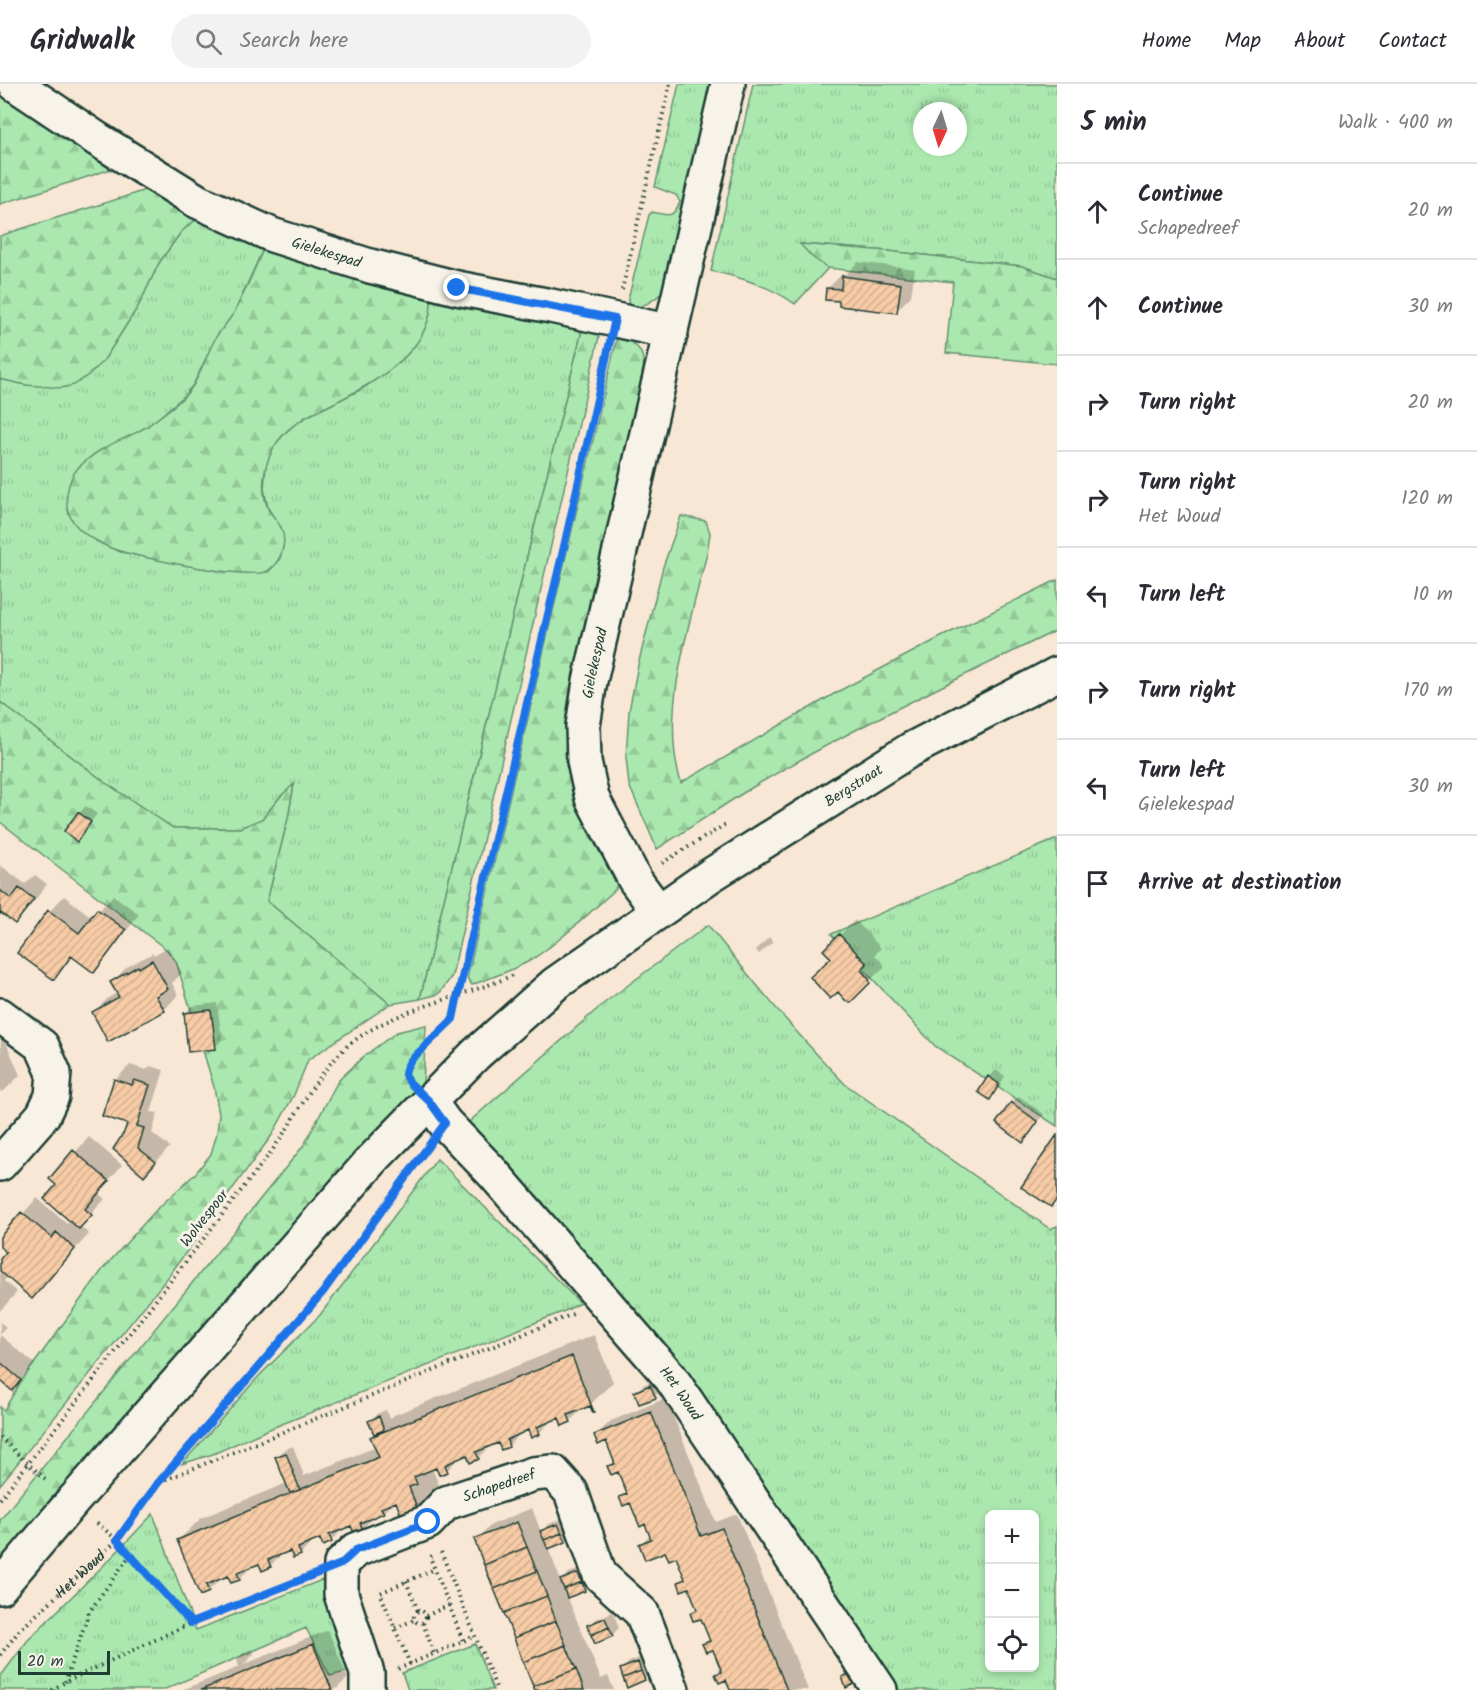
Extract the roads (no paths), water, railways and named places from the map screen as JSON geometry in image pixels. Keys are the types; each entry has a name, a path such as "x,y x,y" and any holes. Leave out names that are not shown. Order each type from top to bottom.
{"street":[{"name":"Gielekespad","path":"15,84 97,139 197,201 272,235 370,266 457,288 671,332"},
{"name":"Gielekespad","path":"658,911 635,880 592,798 584,761 583,726 590,681 728,84"},
{"name":"Bergstraat","path":"658,911 711,875 910,750 1057,674"},
{"path":"0,1587 357,1178 437,1112 476,1054 555,984 658,911"},
{"path":"0,1015 42,1046 54,1073 52,1096 43,1115 0,1164"},
{"name":"Het Woud","path":"437,1112 494,1173 671,1378 880,1690"},
{"name":"Schapedreef","path":"367,1686 367,1673 341,1594 341,1564 356,1550 428,1522 446,1503 533,1474 553,1472 571,1492 600,1575 642,1613 672,1690"}]}
